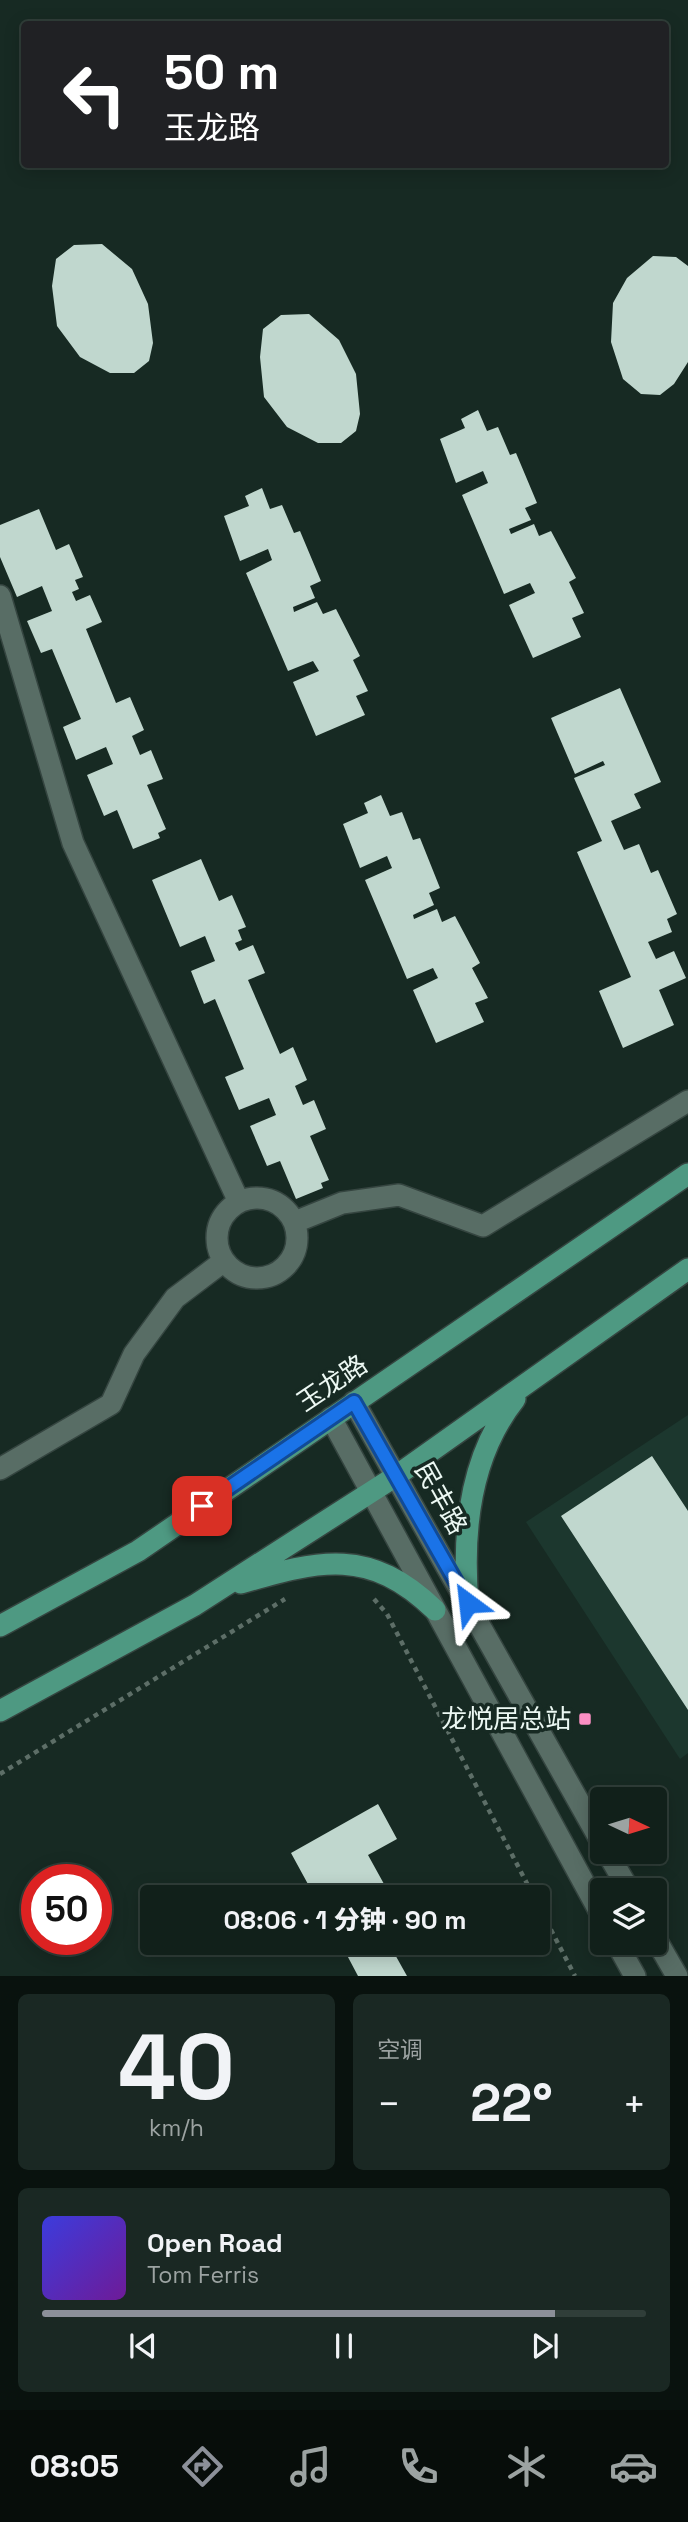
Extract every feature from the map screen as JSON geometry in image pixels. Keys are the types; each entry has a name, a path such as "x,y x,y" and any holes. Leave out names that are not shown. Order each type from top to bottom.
{"main road":[{"name":"玉龙路","path":"0,1626 138,1551 688,1174"},
{"path":"0,1711 219,1590 396,1476 688,1269"},
{"path":"468,1603 466,1533 471,1495 497,1422 533,1377"},
{"path":"219,1590 306,1564 351,1565 400,1580 435,1610"}],"street":[{"path":"0,596 73,843 239,1202"},
{"path":"295,1222 342,1203 399,1195 483,1226 688,1101"},
{"path":"263,1198 279,1203 295,1222 298,1237 293,1257 285,1268 271,1276 259,1279 242,1275 224,1261 217,1237 220,1223 227,1212 239,1202 263,1198"},
{"path":"0,1469 111,1405 134,1354 175,1298 224,1261"},
{"name":"民丰路","path":"354,1402 590,1822"},
{"path":"331,1418 590,1894"},
{"path":"623,1955 635,1976"},
{"path":"665,1955 677,1976"}],"path":[{"path":"0,1774 293,1594"},
{"path":"369,1596 387,1614 528,1885"},
{"path":"550,1928 575,1976"}],"shaded area":[{"path":"688,1415 688,1753 680,1759 526,1522"}],"building":[{"path":"102,244 132,269 148,304 153,343 149,361 134,373 110,373 80,357 57,326 52,286 56,259 74,245"},
{"path":"653,256 676,257 688,266 688,362 674,384 660,395 641,394 623,379 611,342 613,303 627,278"},
{"path":"309,314 339,340 356,374 360,414 356,431 341,443 318,443 287,427 264,397 260,357 263,329 281,315"},
{"path":"478,410 487,431 498,427 510,455 516,453 537,503 525,508 531,520 509,529 511,534 534,524 539,536 551,531 576,578 569,582 584,613 572,618 581,637 533,658 509,605 535,593 530,583 504,594 462,495 488,483 483,471 456,483 440,439 465,428 461,419"},
{"path":"262,488 270,509 282,505 294,533 300,531 321,581 310,586 315,598 293,607 294,612 317,602 323,614 336,609 360,656 353,660 368,691 356,696 365,715 316,736 293,682 319,671 313,661 288,671 246,573 272,560 268,549 240,561 224,516 249,506 245,496"},
{"path":"39,509 56,550 69,544 83,577 75,580 79,589 72,592 76,601 90,595 102,622 86,629 116,703 130,697 144,730 132,736 140,755 151,750 163,779 147,785 166,829 158,833 160,838 133,849 117,810 104,816 87,775 113,764 106,747 76,760 63,727 81,719 52,649 41,653 27,621 52,611 42,586 17,597 0,557 0,525"},
{"path":"620,688 661,782 634,794 641,808 611,821 624,850 639,844 651,873 658,870 677,914 667,919 672,932 648,942 656,959 674,951 686,978 659,990 674,1025 623,1048 599,991 631,977 577,852 602,841 574,778 605,765 603,761 575,774 551,718"},
{"path":"381,795 390,816 402,812 413,840 420,838 440,888 429,893 434,905 413,915 414,919 437,909 442,922 455,916 480,963 472,968 488,998 475,1003 484,1022 436,1043 413,990 438,978 433,968 407,979 365,880 392,868 387,856 360,868 343,824 368,813 364,803"},
{"path":"201,859 219,901 232,895 246,927 238,930 242,940 235,943 239,951 253,945 265,973 248,980 280,1054 293,1047 307,1080 295,1086 303,1105 314,1100 326,1129 310,1136 329,1180 321,1183 323,1188 296,1199 280,1161 267,1166 250,1126 276,1115 269,1098 239,1110 225,1077 244,1069 215,999 204,1004 191,971 215,961 205,936 180,947 152,880"},
{"path":"652,1456 688,1511 688,1710 561,1516"},
{"path":"378,1804 397,1839 368,1855 382,1885 308,1885 291,1853"},
{"path":"347,1955 395,1955 407,1976 358,1976"}],"place":[{"name":"龙悦居总站","path":"585,1719"}],"route":[{"path":"202,1506 354,1402 468,1603"}]}
